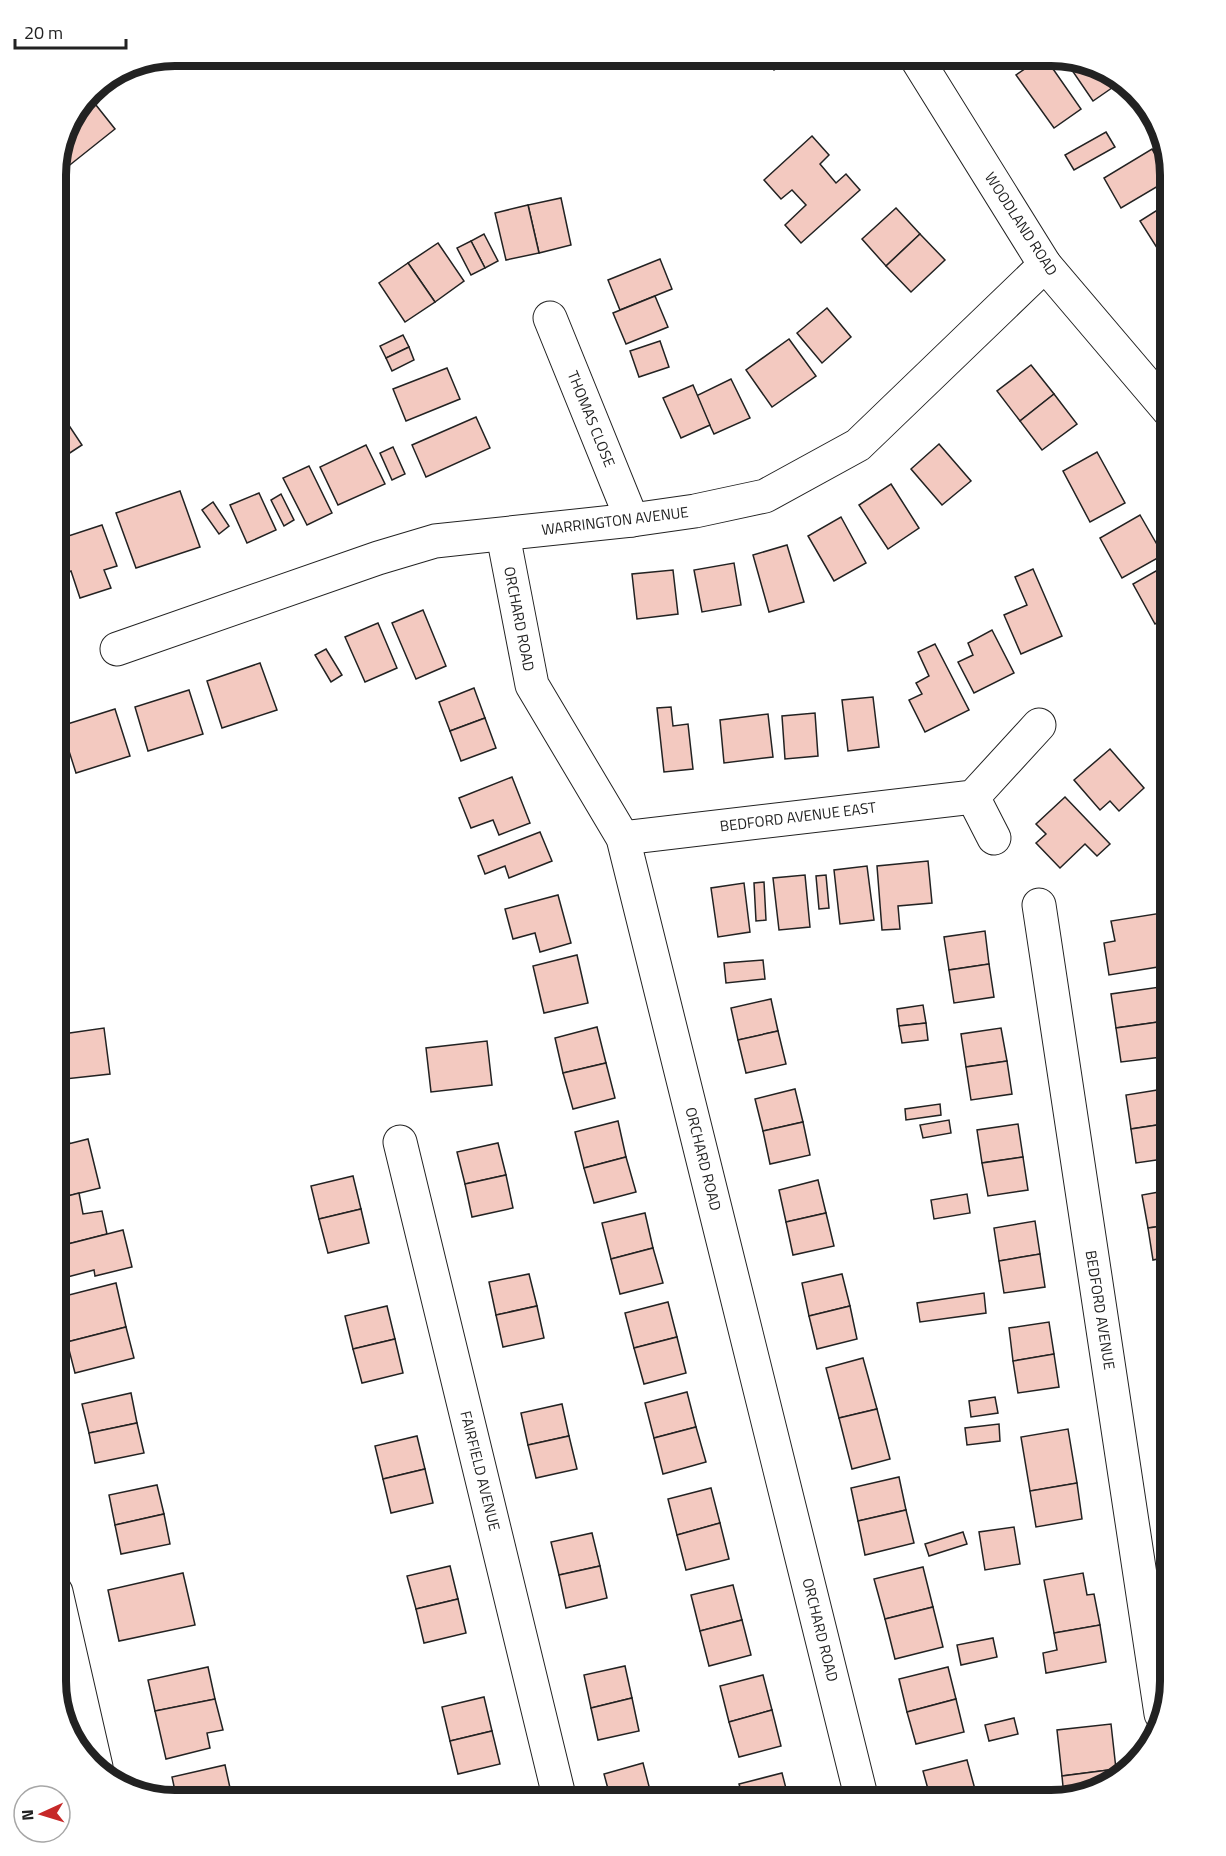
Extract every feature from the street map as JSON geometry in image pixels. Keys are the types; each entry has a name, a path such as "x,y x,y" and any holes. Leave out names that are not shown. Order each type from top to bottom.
{"street":[{"name":"WOODLAND ROAD","path":"928,66 1045,265 1160,400"},
{"name":"WARRINGTON AVENUE","path":"117,649 401,551 435,542 632,520 695,511 765,496 858,445 1045,265"},
{"name":"THOMAS CLOSE","path":"550,318 632,520"},
{"name":"ORCHARD ROAD","path":"503,535 532,685 623,838 860,1790"},
{"path":"994,838 973,797 1039,725"},
{"name":"BEDFORD AVENUE EAST","path":"623,838 973,797"},
{"name":"BEDFORD AVENUE","path":"1039,905 1158,1697"},
{"name":"FAIRFIELD AVENUE","path":"400,1142 558,1790"},
{"path":"66,1636 93,1753"}],"building":[{"path":"1029,66 1051,66 1081,109 1054,128 1016,75"},
{"path":"1070,68 1099,77 1114,87 1093,101"},
{"path":"94,102 115,129 66,168 74,134"},
{"path":"1106,132 1115,147 1074,170 1065,155"},
{"path":"812,136 829,155 820,164 836,183 846,174 860,190 801,243 785,225 806,205 792,190 781,199 764,180"},
{"path":"1152,149 1159,160 1160,185 1121,208 1104,178"},
{"path":"561,198 571,245 539,253 528,205"},
{"path":"528,205 539,253 506,260 495,213"},
{"path":"896,208 920,234 886,266 862,239"},
{"path":"1160,208 1160,250 1159,251 1140,221"},
{"path":"484,234 498,261 485,268 471,241"},
{"path":"920,234 945,260 911,292 886,266"},
{"path":"471,241 485,268 471,275 457,248"},
{"path":"438,243 464,281 435,302 408,263"},
{"path":"660,259 672,289 620,310 608,280"},
{"path":"408,263 435,302 405,322 379,283"},
{"path":"655,296 668,327 626,344 613,313"},
{"path":"827,308 851,337 822,363 797,333"},
{"path":"403,335 409,347 386,358 380,346"},
{"path":"789,339 816,376 772,407 746,370"},
{"path":"660,341 669,367 639,377 630,351"},
{"path":"409,347 414,360 392,371 386,358"},
{"path":"1031,365 1054,394 1020,421 997,391"},
{"path":"447,368 460,399 406,421 393,389"},
{"path":"731,379 750,418 714,434 696,396"},
{"path":"693,385 710,425 681,438 663,398"},
{"path":"1054,394 1077,424 1042,450 1020,421"},
{"path":"476,417 490,448 426,477 412,445"},
{"path":"68,424 82,445 66,455 66,425"},
{"path":"939,444 971,481 942,505 911,469"},
{"path":"366,445 385,484 338,505 320,467"},
{"path":"393,447 405,474 392,480 380,453"},
{"path":"1097,452 1125,503 1090,522 1063,471"},
{"path":"309,466 332,513 307,525 283,478"},
{"path":"891,484 919,528 888,549 859,505"},
{"path":"180,491 200,547 136,568 116,513"},
{"path":"259,493 276,530 247,543 230,505"},
{"path":"281,494 294,520 284,526 271,500"},
{"path":"213,502 229,526 219,534 202,510"},
{"path":"1140,515 1160,550 1160,557 1122,578 1100,538"},
{"path":"841,517 866,563 834,581 808,536"},
{"path":"102,525 117,566 104,570 111,588 80,598 71,571 66,573 66,537"},
{"path":"787,545 804,602 769,612 753,555"},
{"path":"734,563 741,605 702,612 694,570"},
{"path":"1033,569 1062,636 1021,654 1004,615 1027,605 1015,577"},
{"path":"1160,569 1160,621 1155,624 1133,584"},
{"path":"673,570 678,614 637,619 632,574"},
{"path":"423,610 446,666 416,679 392,623"},
{"path":"378,623 397,668 365,682 345,637"},
{"path":"992,630 1014,673 974,693 958,662 973,655 968,643"},
{"path":"935,644 969,710 925,732 909,700 922,694 916,683 929,676 918,652"},
{"path":"326,649 342,675 331,682 315,655"},
{"path":"260,663 277,710 222,728 207,681"},
{"path":"474,688 485,718 450,731 439,702"},
{"path":"189,690 203,734 148,751 135,707"},
{"path":"873,697 879,747 848,751 842,700"},
{"path":"671,707 673,726 688,724 693,769 664,772 657,708"},
{"path":"115,709 130,756 76,773 66,742 66,724"},
{"path":"815,713 818,756 785,759 782,716"},
{"path":"768,714 773,757 724,763 720,720"},
{"path":"485,718 496,748 461,761 450,731"},
{"path":"1110,749 1144,788 1119,811 1110,801 1100,810 1074,780"},
{"path":"512,777 530,823 499,835 493,820 471,828 459,798"},
{"path":"1065,797 1110,844 1097,856 1085,844 1060,868 1036,843 1046,834 1036,824"},
{"path":"540,832 552,861 509,878 505,866 485,874 478,856"},
{"path":"928,861 932,903 898,906 900,929 882,930 877,866"},
{"path":"867,866 874,920 840,924 834,870"},
{"path":"805,875 810,927 779,930 773,878"},
{"path":"826,875 829,908 819,909 816,876"},
{"path":"764,882 766,920 756,921 754,883"},
{"path":"744,883 750,932 718,937 711,888"},
{"path":"558,895 571,943 540,952 535,933 513,939 505,909"},
{"path":"1160,913 1160,967 1109,975 1104,943 1115,941 1111,921"},
{"path":"985,931 989,964 949,970 944,937"},
{"path":"577,955 588,1003 544,1013 533,966"},
{"path":"763,960 765,979 726,983 724,963"},
{"path":"989,964 994,997 954,1003 949,970"},
{"path":"1160,987 1160,1022 1116,1028 1111,994"},
{"path":"771,999 778,1031 738,1040 731,1008"},
{"path":"923,1005 926,1023 899,1026 897,1009"},
{"path":"1160,1022 1160,1057 1121,1062 1116,1028"},
{"path":"926,1023 928,1040 902,1043 899,1026"},
{"path":"597,1027 606,1063 563,1073 555,1038"},
{"path":"104,1028 110,1074 66,1079 66,1034"},
{"path":"1001,1028 1007,1061 966,1067 961,1034"},
{"path":"778,1031 786,1064 746,1073 738,1040"},
{"path":"487,1041 492,1085 431,1092 426,1048"},
{"path":"1007,1061 1012,1094 971,1100 966,1067"},
{"path":"606,1063 615,1098 573,1109 563,1073"},
{"path":"795,1089 803,1122 763,1131 755,1099"},
{"path":"1160,1090 1160,1125 1131,1129 1126,1095"},
{"path":"940,1104 941,1115 906,1120 905,1109"},
{"path":"949,1120 951,1133 923,1138 920,1125"},
{"path":"618,1121 626,1157 584,1168 575,1132"},
{"path":"803,1122 810,1155 770,1164 763,1131"},
{"path":"66,1124 70,1145 66,1146"},
{"path":"1018,1124 1023,1157 982,1163 977,1130"},
{"path":"1160,1125 1160,1159 1136,1163 1131,1129"},
{"path":"88,1139 100,1188 66,1196 66,1144"},
{"path":"498,1143 506,1175 465,1184 457,1152"},
{"path":"626,1157 636,1192 594,1203 584,1168"},
{"path":"1023,1157 1028,1190 988,1196 982,1163"},
{"path":"506,1175 513,1208 472,1217 465,1184"},
{"path":"353,1176 361,1209 319,1219 311,1186"},
{"path":"818,1180 826,1213 786,1222 779,1190"},
{"path":"1160,1192 1160,1226 1148,1228 1142,1195"},
{"path":"79,1193 83,1214 102,1211 107,1234 66,1244 66,1196"},
{"path":"967,1194 970,1213 934,1219 931,1200"},
{"path":"361,1209 369,1243 328,1253 319,1219"},
{"path":"645,1213 653,1248 611,1259 602,1223"},
{"path":"826,1213 834,1246 793,1255 786,1222"},
{"path":"1035,1221 1040,1254 999,1261 994,1228"},
{"path":"1160,1226 1160,1258 1153,1260 1148,1228"},
{"path":"123,1230 132,1267 95,1276 94,1270 66,1277 66,1244"},
{"path":"653,1248 663,1283 620,1294 611,1259"},
{"path":"1040,1254 1045,1287 1004,1293 999,1261"},
{"path":"529,1274 537,1306 496,1315 489,1282"},
{"path":"842,1274 850,1306 809,1316 802,1283"},
{"path":"116,1283 126,1327 67,1342 66,1296"},
{"path":"984,1293 986,1313 920,1322 917,1303"},
{"path":"668,1302 677,1337 634,1348 625,1313"},
{"path":"387,1306 395,1339 353,1349 345,1316"},
{"path":"537,1306 544,1338 503,1347 496,1315"},
{"path":"850,1306 857,1339 817,1349 809,1316"},
{"path":"1049,1322 1054,1354 1013,1361 1009,1328"},
{"path":"126,1327 134,1358 75,1373 67,1342"},
{"path":"677,1337 686,1373 644,1384 634,1348"},
{"path":"395,1339 403,1373 362,1383 353,1349"},
{"path":"1054,1354 1059,1387 1018,1393 1013,1361"},
{"path":"863,1358 877,1409 839,1418 826,1368"},
{"path":"687,1392 696,1427 654,1438 645,1403"},
{"path":"131,1393 137,1423 89,1433 82,1404"},
{"path":"995,1397 998,1413 971,1417 969,1401"},
{"path":"562,1404 569,1436 528,1445 521,1413"},
{"path":"877,1409 890,1459 852,1469 839,1418"},
{"path":"137,1423 144,1453 95,1463 89,1433"},
{"path":"999,1424 1000,1441 967,1445 965,1428"},
{"path":"696,1427 706,1462 663,1474 654,1438"},
{"path":"1068,1429 1077,1483 1030,1491 1021,1437"},
{"path":"417,1436 425,1469 383,1479 375,1446"},
{"path":"569,1436 577,1469 536,1478 528,1445"},
{"path":"425,1469 433,1503 391,1513 383,1479"},
{"path":"899,1477 906,1510 858,1521 851,1488"},
{"path":"1077,1483 1082,1519 1036,1527 1030,1491"},
{"path":"157,1485 164,1514 115,1525 109,1495"},
{"path":"711,1488 720,1523 677,1535 668,1499"},
{"path":"906,1510 914,1543 865,1555 858,1521"},
{"path":"164,1514 170,1544 121,1554 115,1525"},
{"path":"720,1523 729,1559 686,1570 677,1535"},
{"path":"1014,1527 1020,1564 985,1570 979,1532"},
{"path":"963,1532 967,1544 929,1556 925,1544"},
{"path":"592,1533 600,1566 559,1575 551,1542"},
{"path":"450,1566 458,1599 416,1609 407,1576"},
{"path":"600,1566 607,1598 566,1608 559,1575"},
{"path":"923,1567 933,1607 885,1619 874,1579"},
{"path":"183,1573 195,1625 119,1641 108,1590"},
{"path":"1083,1573 1087,1595 1094,1594 1100,1625 1054,1633 1044,1580"},
{"path":"733,1585 742,1620 700,1631 691,1595"},
{"path":"458,1599 466,1633 424,1643 416,1609"},
{"path":"933,1607 943,1647 895,1659 885,1619"},
{"path":"742,1620 751,1655 709,1666 700,1631"},
{"path":"1100,1625 1106,1662 1046,1673 1043,1653 1057,1650 1054,1633"},
{"path":"993,1638 997,1657 961,1665 957,1645"},
{"path":"625,1666 632,1698 591,1708 584,1675"},
{"path":"208,1667 215,1699 155,1711 148,1680"},
{"path":"948,1667 956,1699 907,1712 899,1679"},
{"path":"763,1675 772,1710 729,1722 720,1686"},
{"path":"484,1697 492,1731 450,1741 442,1707"},
{"path":"632,1698 639,1731 598,1740 591,1708"},
{"path":"215,1699 223,1730 207,1733 210,1748 166,1759 155,1711"},
{"path":"956,1699 964,1732 916,1744 907,1712"},
{"path":"772,1710 781,1746 739,1757 729,1722"},
{"path":"1014,1718 1018,1734 989,1741 985,1725"},
{"path":"1111,1724 1116,1768 1062,1776 1057,1730"},
{"path":"492,1731 500,1764 458,1774 450,1741"},
{"path":"967,1760 975,1790 928,1790 923,1771"},
{"path":"643,1763 650,1790 608,1790 604,1774"},
{"path":"225,1765 230,1790 175,1790 172,1777"},
{"path":"1114,1769 1092,1782 1065,1789 1062,1776"},
{"path":"782,1773 786,1790 741,1790 739,1784"}]}
